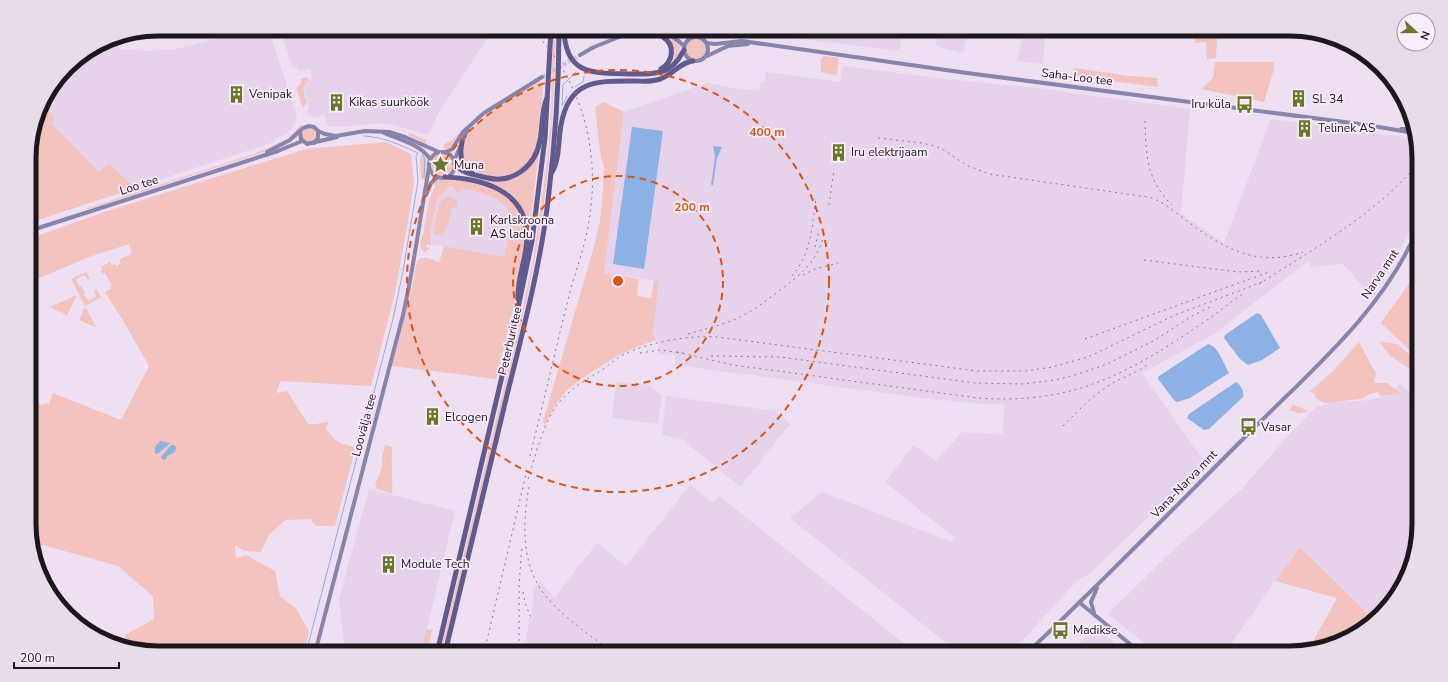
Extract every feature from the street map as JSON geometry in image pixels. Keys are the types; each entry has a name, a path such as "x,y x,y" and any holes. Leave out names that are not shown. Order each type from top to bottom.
{"highway":[{"name":"Peterburi tee","path":"439,646 518,308 537,210 545,138 551,36"},
{"name":"Peterburi tee","path":"447,646 533,285 544,229 551,175 559,70 559,36"},
{"path":"565,36 566,48 571,58 578,66 586,71 601,74 654,73 666,70 678,60 684,48"},
{"path":"654,73 669,63 672,56 672,49 663,36"},
{"path":"551,175 556,165 560,131 565,109 578,90 599,81 656,80 669,76 687,62 694,61"},
{"path":"454,162 461,171 498,179 513,176 525,169 532,161 538,150 543,105 548,95"},
{"path":"462,142 460,157 463,163 474,174"},
{"path":"445,177 468,180 494,186 509,195 519,207 527,235 518,294 518,308"}],"street":[{"path":"580,55 594,47 622,36"},
{"path":"673,36 678,39 684,48 687,57 694,61 701,61 707,56 709,50 707,43 702,38 690,36"},
{"path":"684,48 688,40 693,37"},
{"name":"Saha-Loo tee","path":"707,43 715,44 742,41 754,44 1398,129 1409,132"},
{"name":"Saha-Loo tee","path":"707,56 728,46 754,44"},
{"path":"346,135 336,136 325,134 318,131 314,127 309,126 303,128 300,136 302,141 307,144 313,144 365,131 389,132 406,137 439,152 446,152 452,149 463,132 484,113 542,77"},
{"path":"439,152 430,159 429,168 431,172 438,177 445,177 453,171 454,162 470,127"},
{"name":"Saha-Loo tee","path":"1398,129 1408,128"},
{"name":"Loo tee","path":"256,158 290,140 301,131"},
{"path":"313,144 318,138 318,131"},
{"path":"382,132 411,144 425,152 430,159"},
{"name":"Loo tee","path":"36,229 256,158 302,141"},
{"path":"446,152 452,157 454,162"},
{"name":"Loovälja tee","path":"317,646 410,286 424,199 424,190 429,168"},
{"name":"Loovälja tee","path":"424,199 431,183 438,177"},
{"name":"Narva mnt","path":"1352,327 1383,291 1396,273 1412,240"},
{"name":"Vana-Narva mnt","path":"1034,646 1080,603 1307,376 1352,327"},
{"path":"1095,616 1091,602 1098,585"},
{"path":"1080,603 1132,646"}],"shaded area":[{"path":"229,36 271,36 297,117 294,126 288,133 273,140 274,142 135,188 109,163 99,172 51,123 47,109 45,111 66,78 90,57 111,45 116,43 120,49 148,51 175,49"},
{"path":"282,36 488,36 439,112 428,135 394,125 381,123 336,127 328,126 324,114 314,118 311,115 308,115 307,110 309,109 304,86 313,78 310,68 301,71 292,66"},
{"path":"553,36 556,36 552,126 537,247 528,295 445,646 442,646 533,261 547,162 551,120"},
{"path":"667,36 674,39 681,47 679,54 671,63 674,56 674,48 672,42"},
{"path":"777,36 902,36 899,51"},
{"path":"937,36 967,36 963,53 935,46"},
{"path":"1023,36 1044,36 1045,45 1042,64 1017,61"},
{"path":"1217,36 1216,58 1207,59 1206,42 1195,43 1195,37"},
{"path":"692,39 700,39 706,45 706,53 700,59 692,59 686,53 686,45"},
{"path":"824,56 839,58 837,74 835,75 821,72 821,59"},
{"path":"1215,62 1274,62 1274,69 1264,102 1201,89 1213,78"},
{"path":"843,66 943,79 1037,88 1190,109 1181,213 1224,243 1271,119 1410,138 1412,158 1412,225 1393,263 1371,296 1343,264 1311,267 1308,261 1214,334 1142,373 1205,463 1089,574 1076,582 1017,646 950,646 790,518 822,492 952,542 955,538 885,482 914,445 936,461 962,432 1003,435 1004,404 982,404 915,397 675,365 675,355 659,354 658,343 653,332 659,281 604,273 624,112 707,83 759,91 761,81 765,81 766,72 840,82"},
{"path":"1074,68 1129,76 1157,78 1158,87 1073,76"},
{"path":"306,77 309,80 304,88 304,95 307,102 303,108 296,88 301,83 301,79"},
{"path":"540,81 541,84 543,81 542,116 538,143 532,157 516,173 507,176 487,176 469,167 464,160 462,151 465,141 478,122 498,106"},
{"path":"604,102 624,112 604,273 639,279 637,296 651,298 654,280 659,281 653,332 656,340 619,355 585,376 567,390 556,404 545,425 543,422 600,221 604,165 601,159 595,107"},
{"path":"47,109 55,118 51,123 99,172 109,163 135,188 36,221 36,150 40,126"},
{"path":"302,123 296,134 275,147 255,155 89,209 85,209 254,154 287,139"},
{"path":"309,128 314,130 316,135 314,140 309,142 304,140 302,135 304,130"},
{"path":"464,128 450,147 444,150 443,145 452,140"},
{"path":"409,133 427,140 425,144 408,135"},
{"path":"386,142 411,154 414,183 395,293 371,386 281,381 277,390 277,393 287,391 308,424 328,422 326,429 335,439 345,445 354,447 353,458 335,526 316,526 310,519 285,520 268,536 261,552 244,551 235,545 236,558 246,555 275,571 280,596 296,609 309,631 306,646 150,646 126,642 125,635 154,619 153,596 118,566 43,545 38,546 36,524 36,403 43,405 44,403 49,404 53,393 121,420 149,366 105,292 111,289 110,287 112,286 105,273 102,274 101,270 103,269 101,267 110,262 112,265 115,264 116,266 121,263 119,260 132,253 129,244 89,257 36,279 36,236 110,210 306,149"},
{"path":"539,151 529,233 521,207 509,192 501,187 466,177 466,175 489,180 509,180 517,177 525,171"},
{"path":"422,153 427,162 426,181 421,179 420,162"},
{"path":"442,154 450,157 453,165 450,173 442,176 434,173 431,165 434,157"},
{"path":"440,180 461,181 484,185 495,190 505,195 513,202 522,219 525,236 524,251 512,312 496,379 392,366 417,262 419,260 422,258 428,258 439,263 444,246 504,257 512,217 508,210 503,204 491,196 461,188 460,192 458,193 454,186 450,185 437,200 430,230 431,246 427,244 426,247 430,248 425,252 422,250 420,245 428,205 435,186 433,184"},
{"path":"449,184 498,197 512,210 517,227 515,261 426,243 437,192"},
{"path":"449,196 457,200 457,206 452,208 447,228 445,228 443,235 434,235 439,206 441,201"},
{"path":"86,272 90,279 84,275 76,279 79,286 81,286 85,293 84,295 89,301 96,296 94,290 96,289 101,297 85,306 71,279"},
{"path":"1412,279 1412,352 1381,323"},
{"path":"77,295 67,315 50,307"},
{"path":"85,307 97,328 79,320"},
{"path":"1359,342 1376,373 1374,383 1387,383 1401,394 1380,396 1378,392 1361,399 1330,403 1325,403 1317,399 1314,393 1309,392 1332,372"},
{"path":"1380,342 1398,344 1412,357 1412,370 1389,355"},
{"path":"616,382 649,385 662,395 658,424 612,418"},
{"path":"1400,384 1410,392 1412,389 1412,532 1408,556 1396,585 1387,598 1370,616 1300,547 1230,646 1148,646 1108,614 1170,553 1242,489 1284,440 1316,407 1330,403 1370,400 1392,394"},
{"path":"666,396 775,411 790,424 740,487 682,439 662,435"},
{"path":"1412,398 1412,408 1409,406"},
{"path":"1293,405 1308,412 1298,413 1289,410"},
{"path":"385,445 392,447 392,494 377,489 375,485 382,468 382,458"},
{"path":"690,485 713,503 719,496 907,646 524,646 529,622 528,619 532,616 534,587 540,581 554,598 597,543 626,566"},
{"path":"369,489 455,511 423,646 344,646 339,599"},
{"path":"1300,547 1370,616 1344,633 1329,640 1312,644 1337,598 1275,581"},
{"path":"1095,627 1118,646 1077,646"},
{"path":"426,629 432,630 429,646 422,646"}],"water":[{"path":"632,127 663,131 644,269 613,264"},
{"path":"713,146 722,147 717,158 713,185 711,185 715,157"},
{"path":"1257,313 1261,315 1280,348 1262,360 1248,365 1240,359 1224,338 1225,335"},
{"path":"1208,344 1212,345 1218,352 1229,373 1190,398 1177,402 1158,379 1159,376"},
{"path":"1236,382 1242,388 1243,397 1209,429 1204,430 1187,418 1189,414"},
{"path":"160,441 170,443 157,454 155,453 155,448"},
{"path":"171,445 176,447 175,452 163,460 161,457"}],"waterway":[{"path":"567,96 562,106 563,85 576,72"},
{"path":"575,87 583,82 584,76"},
{"path":"308,646 393,319 403,271 418,181 416,156 418,153 398,144 364,136"},
{"path":"423,155 425,159 424,177"}],"tunnel":[{"path":"542,77 580,55"}],"railway":[{"path":"530,456 570,290 587,231 592,195 592,168 584,118 575,93 563,70 549,49 537,36"},
{"path":"1145,121 1147,155 1152,176 1163,196 1172,205"},
{"path":"878,138 922,143 934,146 944,150 966,165 989,174 1148,197 1164,204 1200,231 1227,247 1241,253 1271,258 1303,252"},
{"path":"829,205 834,169"},
{"path":"1259,284 1343,230 1382,199 1412,170"},
{"path":"792,276 803,259 810,240 816,198"},
{"path":"815,247 819,230"},
{"path":"688,334 738,318 757,307 784,287 800,274 813,260 818,251 825,230"},
{"path":"1144,260 1238,272 1262,271"},
{"path":"803,275 815,269 838,263"},
{"path":"1085,339 1269,272"},
{"path":"528,479 546,424 555,408 565,396 576,386 602,370 620,356 647,346 683,338 717,337 977,371 1026,371 1052,367 1088,357 1175,315 1264,281"},
{"path":"677,352 733,365 978,398 1012,399 1043,396 1071,391 1124,371 1150,357 1209,319 1244,293"},
{"path":"711,356 780,357 975,383 1023,384 1055,380 1107,364 1155,340 1192,316 1210,307"},
{"path":"640,353 660,350 683,353"},
{"path":"1063,426 1102,390 1147,365"},
{"path":"486,646 526,474"},
{"path":"529,487 525,539 529,564 534,577 540,588 555,607 604,646"},
{"path":"519,646 519,586 522,545"},
{"path":"523,592 525,603 532,620"}],"place":[{"name":"Venipak","path":"236,94"},
{"name":"SL 34","path":"1299,99"},
{"name":"Kikas suurköök","path":"336,102"},
{"name":"Iru küla","path":"1244,104"},
{"name":"Telinek AS","path":"1305,128"},
{"name":"Iru elektrijaam","path":"838,152"},
{"name":"Muna","path":"441,165"},
{"name":"Karlskroona AS ladu","path":"477,227"},
{"name":"Elcogen","path":"432,417"},
{"name":"Vasar","path":"1248,427"},
{"name":"Module Tech","path":"388,564"},
{"name":"Madikse","path":"1060,630"}]}
